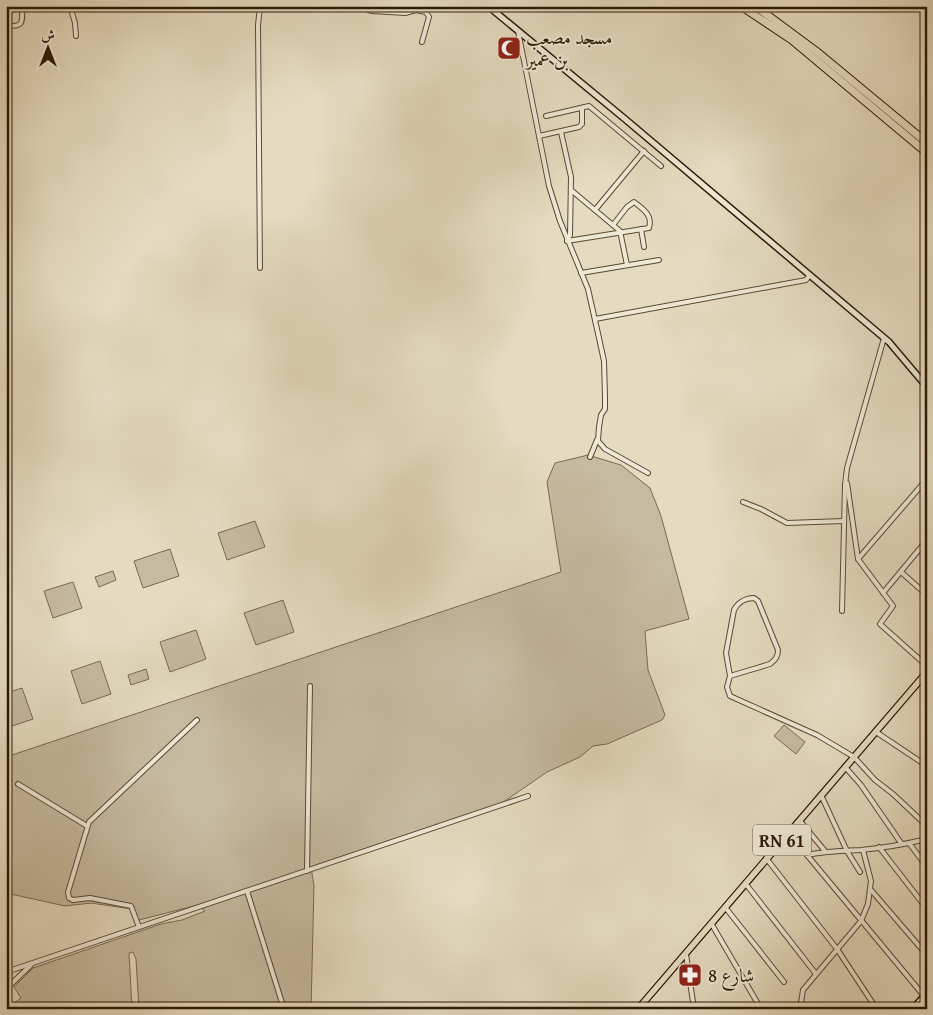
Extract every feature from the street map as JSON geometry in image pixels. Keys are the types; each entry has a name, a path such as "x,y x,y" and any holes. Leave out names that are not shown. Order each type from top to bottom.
{"highway":[{"path":"741,6 792,40 927,153"},
{"path":"755,6 816,51 927,143"}],"main road":[{"path":"488,6 884,338 927,387"},
{"name":"RN 61","path":"638,1009 744,883 788,835 927,672"},
{"path":"913,1009 925,995"}],"street":[{"path":"6,26 17,26 20,24 22,21 22,6"},
{"path":"70,6 76,36"},
{"path":"260,6 258,25 260,268"},
{"path":"366,6 370,11 405,13 416,10 428,13 429,17 422,42"},
{"path":"405,13 406,6"},
{"path":"518,30 549,186 567,241 588,289 604,361 605,409 601,414 598,438 590,457"},
{"path":"546,116 589,106 661,166"},
{"path":"539,136 579,128 582,124 582,108"},
{"path":"561,132 571,177 570,235 567,241"},
{"path":"596,210 644,151"},
{"path":"571,190 621,232 627,265"},
{"path":"567,241 649,228 650,222 648,214 634,202 627,207 613,225"},
{"path":"641,229 644,247"},
{"path":"581,273 659,260"},
{"path":"594,319 806,280 809,276"},
{"path":"842,611 846,475 850,450 884,338"},
{"path":"598,438 598,441 605,449 648,473"},
{"path":"846,475 858,559 893,606 880,624 927,666"},
{"path":"858,559 927,479"},
{"path":"743,502 761,508 787,523 844,521"},
{"path":"883,593 927,540"},
{"path":"901,572 927,595"},
{"path":"730,676 770,664 778,654 758,602 754,598 742,601 734,610 726,653 730,676 727,687 728,693 734,698 818,735 854,757 875,780 927,826"},
{"path":"306,871 310,686"},
{"path":"139,927 131,906 90,898 73,900 69,898 68,892 89,822 197,720"},
{"path":"876,732 927,766"},
{"path":"846,768 862,785 902,843"},
{"path":"18,784 87,826"},
{"path":"6,972 528,796"},
{"path":"821,796 847,851 860,872"},
{"path":"800,821 825,851"},
{"path":"788,835 925,995"},
{"path":"807,855 825,851 863,850 927,839"},
{"path":"910,843 927,867"},
{"path":"879,847 927,909"},
{"path":"800,1009 804,990 861,920 868,904 871,881 863,850"},
{"path":"766,858 837,949 874,1005"},
{"path":"744,883 816,974"},
{"path":"871,890 926,954"},
{"path":"248,891 284,1009"},
{"path":"725,907 784,982"},
{"path":"711,923 761,1009"},
{"path":"686,954 694,1009"},
{"path":"6,989 33,963"}],"shaded area":[{"path":"588,455 621,465 650,488 661,516 689,619 645,631 648,670 665,715 662,720 607,744 593,746 580,757 547,772 502,803 311,867 314,886 311,1009 291,1009 284,1002 279,1002 281,1009 139,1009 136,959 133,952 129,953 132,1009 6,1009 21,998 14,987 33,968 161,924 182,920 205,911 198,905 135,921 132,909 91,903 65,906 6,893 6,757 561,572 547,482 555,463"},
{"path":"255,521 265,547 227,560 218,533"},
{"path":"170,549 179,576 143,588 134,561"},
{"path":"113,571 116,580 99,587 95,577"},
{"path":"73,582 82,608 53,618 44,591"},
{"path":"283,600 294,632 256,645 244,613"},
{"path":"196,630 206,659 170,672 160,642"},
{"path":"100,661 111,694 82,704 71,671"},
{"path":"146,669 149,679 131,685 128,675"},
{"path":"22,688 33,719 6,728 6,693"},
{"path":"784,725 805,742 796,754 774,736"}],"place":[{"name":"مسجد مصعب بن عمير","path":"509,48"},
{"name":"شارع 8","path":"690,975"}]}
